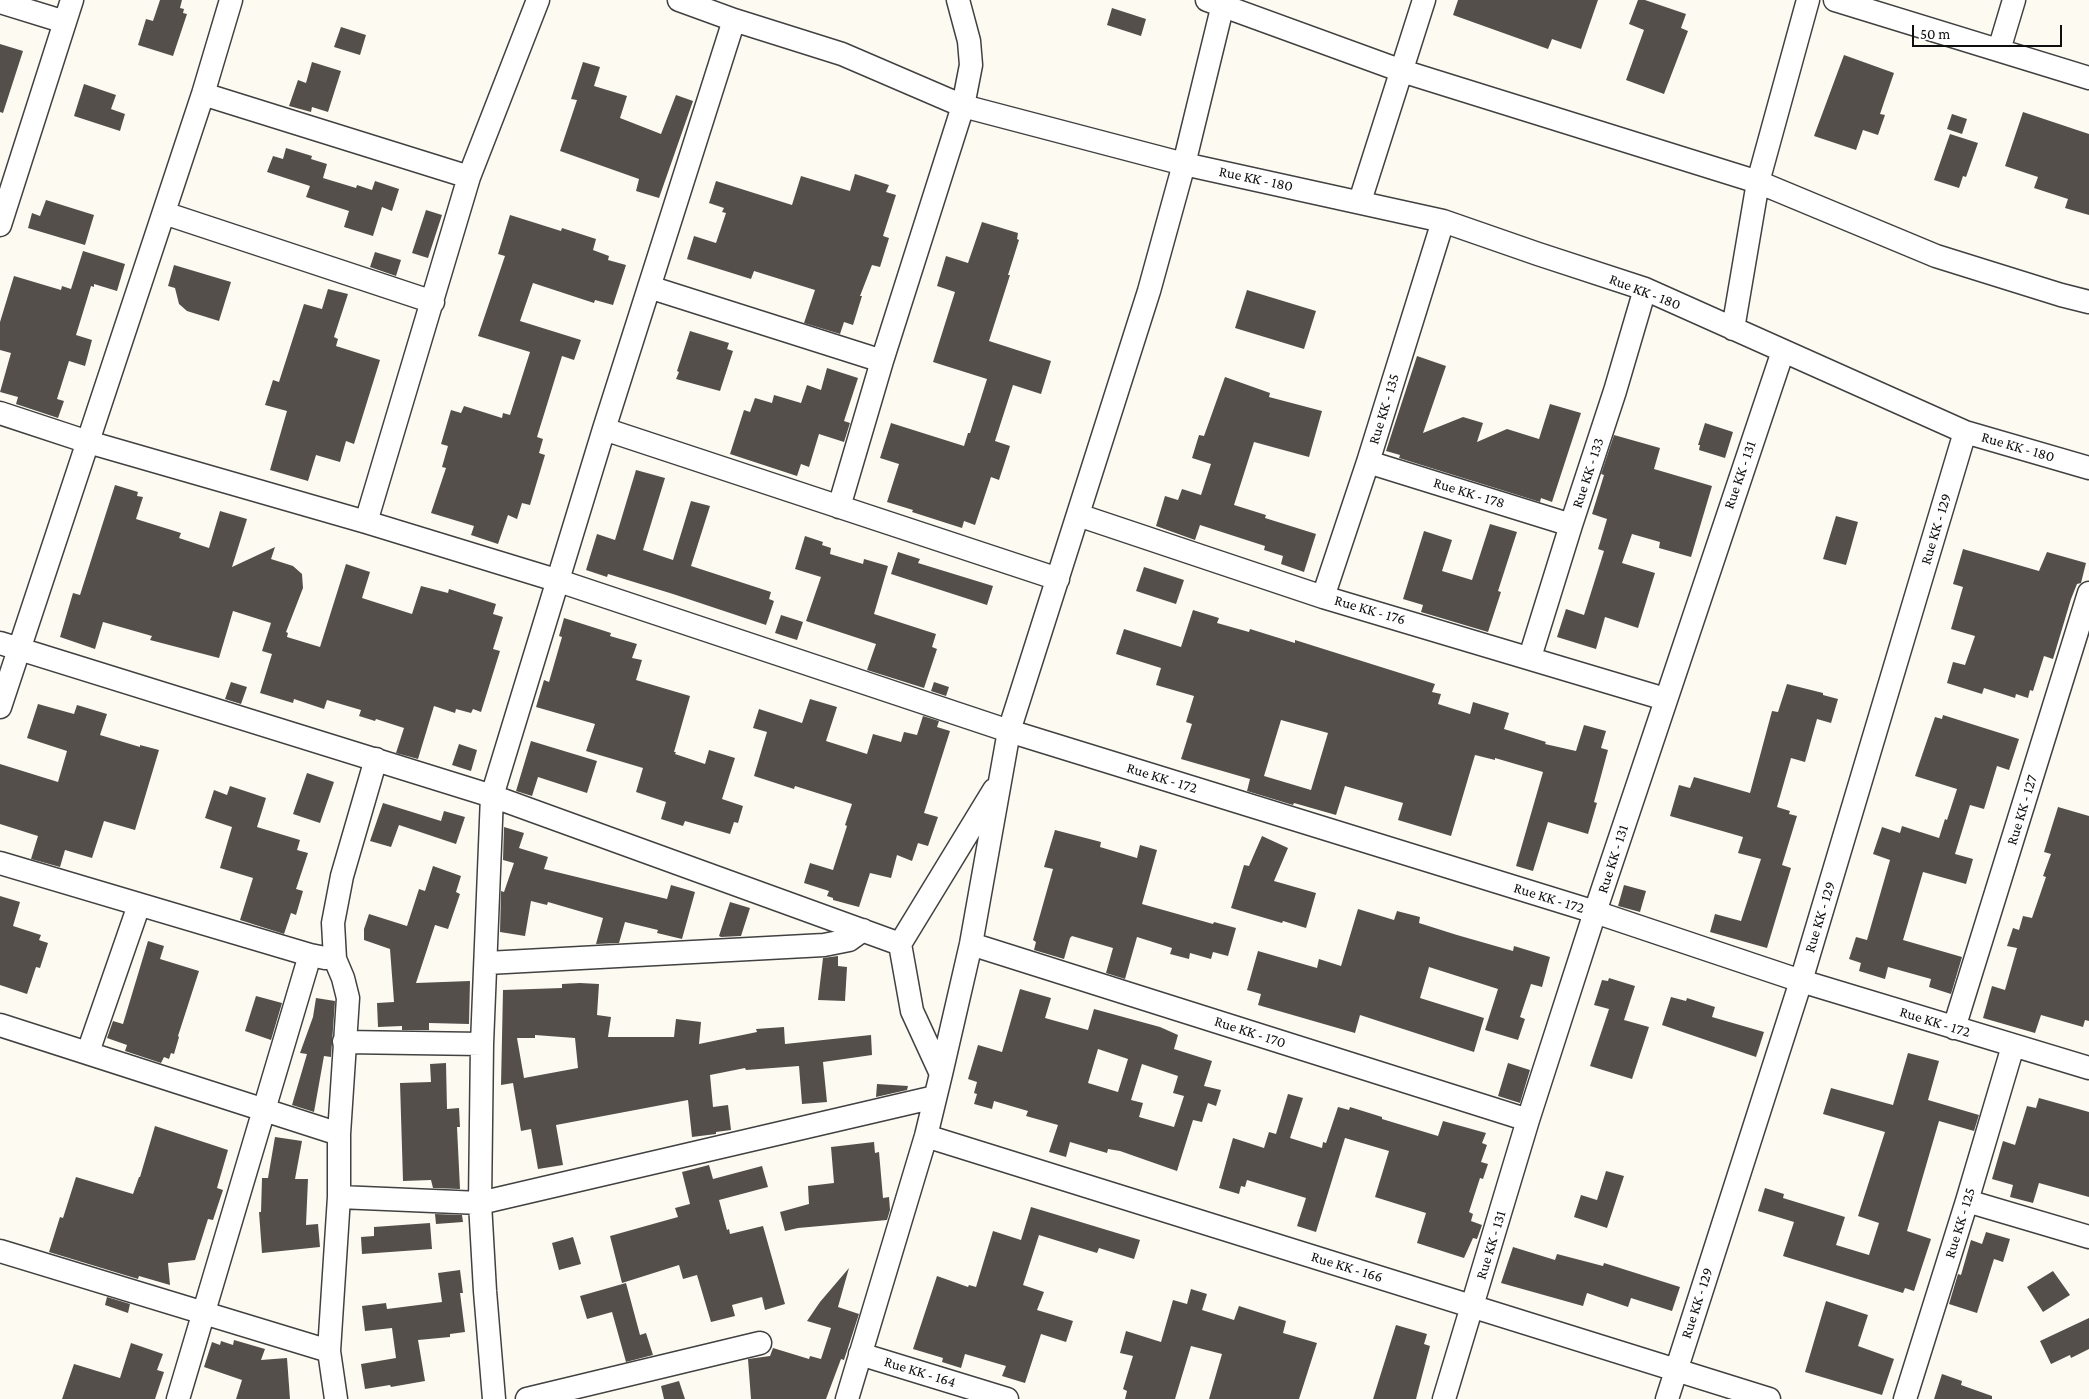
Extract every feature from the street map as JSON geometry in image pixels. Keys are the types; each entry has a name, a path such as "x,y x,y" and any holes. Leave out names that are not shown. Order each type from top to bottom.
{"street":[{"path":"0,225 72,0"},
{"path":"0,707 10,646 88,442 203,94 231,0"},
{"path":"366,522 469,177 538,0"},
{"name":"Rue KK - 180","path":"679,0 734,20 842,54 963,106 1184,164 1443,220 1646,289 1965,432 2089,468"},
{"path":"839,507 882,361 963,106 971,65 969,41 958,0"},
{"path":"1360,201 1424,0"},
{"path":"1733,329 1758,182 1808,0"},
{"path":"1835,0 2089,78"},
{"path":"1999,50 2014,0"},
{"path":"0,2 65,22"},
{"path":"847,1399 926,1136 942,1074 971,944 1008,731 1149,291 1184,164 1218,2 1402,71 1758,182 1936,256 2061,296 2089,302"},
{"path":"494,1399 480,1203 482,1044 487,963 492,796 604,429 734,20"},
{"path":"203,94 469,177"},
{"path":"164,213 433,302"},
{"name":"Rue KK - 135","path":"1323,597 1368,462 1443,220"},
{"path":"649,287 882,361"},
{"name":"Rue KK - 133","path":"1530,657 1646,289"},
{"name":"Rue KK - 131","path":"1444,1399 1528,1120 1595,912 1783,351"},
{"name":"Rue KK - 172","path":"0,413 88,442 366,522 559,581 1008,731 1595,912 1954,1028 2089,1068"},
{"path":"604,429 1058,579"},
{"name":"Rue KK - 129","path":"1667,1399 1801,980 1965,432"},
{"name":"Rue KK - 178","path":"1368,462 1571,525"},
{"name":"Rue KK - 176","path":"1078,515 1323,597 1530,657 1665,699"},
{"name":"Rue KK - 127","path":"1954,1028 2089,593"},
{"path":"10,646 492,796 900,944"},
{"path":"336,1399 330,1351 339,1197 339,1134 348,998 343,978 335,959 333,923 342,876 376,759"},
{"path":"942,1074 912,1011 900,944 1000,780"},
{"path":"0,863 310,955 335,959"},
{"path":"88,1052 139,905"},
{"path":"487,963 824,946 848,940 863,930"},
{"name":"Rue KK - 170","path":"971,944 1528,1120"},
{"path":"178,1399 310,955"},
{"path":"0,1025 339,1134"},
{"path":"344,1042 482,1044"},
{"name":"Rue KK - 125","path":"1905,1399 1968,1202 2013,1046"},
{"path":"339,1197 480,1203 936,1097"},
{"name":"Rue KK - 166","path":"926,1136 1769,1399"},
{"path":"1968,1202 2089,1237"},
{"path":"0,1251 330,1351"},
{"path":"527,1399 760,1343"},
{"name":"Rue KK - 164","path":"860,1354 1007,1399"}],"building":[{"path":"160,0 182,0 180,8 184,9 183,13 187,14 173,56 138,45 146,19 153,21"},
{"path":"1458,0 1598,0 1581,49 1552,39 1548,49 1453,15"},
{"path":"1638,0 1645,0 1686,14 1681,28 1688,31 1664,94 1626,80 1644,30 1629,24"},
{"path":"1112,8 1146,19 1141,36 1107,25"},
{"path":"341,27 366,35 360,55 334,47"},
{"path":"0,44 23,51 3,113 0,112"},
{"path":"1844,55 1894,73 1880,114 1885,115 1878,135 1863,130 1856,150 1814,136"},
{"path":"312,62 341,71 328,112 312,107 311,112 289,106 298,80 306,83"},
{"path":"583,62 600,67 594,86 627,96 620,118 661,134 676,95 693,101 659,198 636,191 639,179 560,151 577,100 571,99"},
{"path":"84,84 116,95 111,109 125,114 120,131 74,116"},
{"path":"2023,112 2089,134 2089,215 2065,208 2068,199 2034,188 2038,177 2005,166"},
{"path":"1952,114 1967,119 1962,134 1947,129"},
{"path":"1950,134 1978,143 1966,177 1963,176 1959,188 1934,180"},
{"path":"286,148 312,156 311,159 327,164 323,178 356,188 357,185 372,190 375,181 399,189 392,211 382,207 373,236 344,227 349,211 306,197 310,186 267,172 273,156 283,159"},
{"path":"855,174 889,185 886,192 896,195 883,236 889,238 880,267 872,265 860,296 862,296 853,325 844,322 840,334 804,323 815,290 754,271 751,279 687,259 694,236 716,243 726,213 722,212 724,208 709,203 716,181 792,205 801,176 850,191"},
{"path":"46,200 94,215 85,245 28,228 32,213 40,216"},
{"path":"426,210 442,215 428,258 412,253"},
{"path":"510,215 561,231 562,228 596,239 593,250 609,256 608,260 626,265 613,305 595,300 594,303 533,283 520,321 581,340 574,360 562,356 537,437 543,439 539,453 545,455 530,505 522,503 517,519 508,515 498,544 471,535 474,526 431,513 446,468 442,467 448,446 441,444 451,410 461,413 464,406 502,418 503,413 510,415 530,352 478,336 505,256 498,254"},
{"path":"982,222 1018,233 1017,239 1019,240 989,341 1051,361 1041,394 1013,385 995,441 1010,446 999,480 991,477 975,525 964,521 962,528 887,502 899,464 880,458 891,423 964,446 968,433 970,433 987,379 933,362 955,292 937,286 946,256 968,263"},
{"path":"83,251 125,264 117,291 94,284 94,287 91,286 76,335 92,340 85,366 69,361 57,399 64,401 58,418 16,404 18,397 0,392 11,353 0,350 0,322 14,276 61,290 62,286 71,289"},
{"path":"375,252 401,260 396,276 370,267"},
{"path":"174,265 231,282 219,321 187,311 179,304 175,288 168,286"},
{"path":"328,289 348,294 334,337 338,339 336,346 380,360 354,444 346,441 340,462 316,455 308,481 270,470 287,411 265,405 273,380 279,382 304,304 322,309"},
{"path":"1247,290 1316,311 1304,349 1235,328"},
{"path":"690,331 729,343 727,349 733,351 720,391 676,379"},
{"path":"1417,356 1446,366 1423,433 1463,417 1483,423 1477,442 1507,429 1539,439 1550,404 1581,413 1552,502 1541,498 1540,502 1399,458 1400,455 1386,451"},
{"path":"827,368 858,378 844,421 850,423 844,442 819,434 809,467 801,464 797,476 730,454 744,410 750,412 755,398 772,403 774,395 801,403 807,385 821,390"},
{"path":"1225,377 1270,393 1269,397 1322,411 1309,457 1254,442 1234,505 1266,515 1265,518 1316,534 1304,572 1281,564 1283,556 1264,550 1265,546 1200,525 1195,540 1156,526 1165,496 1178,500 1182,489 1201,495 1211,464 1192,458 1199,435 1204,436"},
{"path":"1705,423 1733,432 1725,458 1699,450 1700,445 1698,445"},
{"path":"1614,435 1660,448 1654,469 1712,486 1691,557 1659,548 1660,542 1632,534 1622,563 1655,573 1638,628 1605,617 1596,649 1557,637 1566,609 1584,615 1604,551 1598,549 1607,519 1592,514 1604,475 1601,474"},
{"path":"636,470 665,478 643,550 673,560 691,501 710,506 691,566 771,592 769,599 774,601 766,625 608,574 607,577 586,570 597,534 615,540"},
{"path":"115,485 138,492 137,496 143,497 136,519 181,533 179,538 209,548 220,511 247,519 232,567 275,547 271,559 293,566 302,574 303,588 286,632 288,633 287,637 320,647 346,564 370,572 362,598 412,614 421,586 448,593 449,589 496,604 493,614 503,617 493,649 500,651 481,712 473,709 471,713 456,709 455,713 434,706 418,759 396,753 404,728 359,716 361,710 327,700 324,709 294,699 293,703 260,693 272,654 262,651 271,623 233,611 219,658 150,640 152,636 103,622 95,649 60,637 73,593 80,595"},
{"path":"1836,516 1858,522 1846,565 1823,559"},
{"path":"1490,524 1517,532 1498,591 1501,592 1488,632 1421,612 1423,605 1403,599 1424,531 1452,540 1442,571 1472,580"},
{"path":"805,536 823,542 822,545 831,548 830,554 863,564 864,559 888,566 874,614 936,634 932,647 937,649 924,688 867,670 876,644 806,621 821,577 795,569"},
{"path":"1963,549 2039,571 2047,552 2086,563 2081,583 2077,584 2071,599 2053,659 2044,656 2033,691 2030,690 2028,698 2016,694 2015,698 1984,688 1982,694 1947,683 1953,662 1965,665 1975,636 1951,629 1963,587 1953,584"},
{"path":"898,552 920,559 918,563 993,586 987,605 891,574"},
{"path":"1144,567 1184,580 1176,604 1136,591"},
{"path":"1193,610 1219,618 1217,623 1249,632 1250,629 1295,643 1295,640 1435,684 1432,692 1441,694 1438,704 1470,714 1473,702 1509,713 1504,729 1546,742 1545,744 1576,751 1584,725 1606,731 1601,748 1608,750 1594,802 1597,803 1588,834 1548,822 1533,871 1516,866 1543,772 1495,758 1495,760 1475,755 1451,836 1398,820 1403,803 1345,786 1336,815 1294,803 1293,805 1247,791 1250,779 1181,759 1192,724 1186,722 1194,696 1156,685 1161,668 1116,654 1124,629 1181,647","holes":["1281,720 1328,733 1311,790 1264,776"]},
{"path":"781,615 803,622 797,640 775,633"},
{"path":"564,618 611,633 610,636 637,644 632,658 642,660 636,680 690,696 674,752 676,752 675,754 705,764 709,750 735,758 722,799 743,806 738,823 734,822 730,834 685,821 683,826 661,819 666,802 636,792 643,768 586,751 595,724 536,707 544,680 549,682 562,637 559,636"},
{"path":"231,682 247,687 241,704 225,699"},
{"path":"934,682 949,687 946,696 931,691"},
{"path":"1787,684 1823,693 1823,695 1838,699 1831,723 1817,719 1805,762 1791,758 1777,807 1790,811 1789,814 1797,816 1782,865 1791,868 1767,948 1710,932 1715,914 1741,921 1761,859 1738,853 1743,837 1670,816 1679,785 1690,788 1694,777 1750,793 1772,711 1778,712"},
{"path":"810,699 837,707 826,741 867,754 873,734 901,742 904,732 917,735 923,716 939,721 937,727 950,731 924,813 938,817 928,846 918,843 912,861 897,855 891,878 870,873 859,907 833,900 833,898 827,896 829,891 804,883 810,863 833,870 852,804 795,786 794,789 754,776 767,732 753,728 759,709 802,723"},
{"path":"38,704 74,714 77,705 107,714 100,735 140,747 140,745 159,750 135,830 104,821 92,858 65,850 60,867 31,859 38,836 0,824 0,764 58,782 67,751 27,738"},
{"path":"1943,715 2019,739 2009,770 1997,766 1984,809 1970,805 1955,854 1973,859 1966,884 1923,872 1903,940 1962,957 1951,994 1929,987 1931,979 1888,967 1885,979 1859,971 1861,963 1849,959 1856,937 1867,940 1890,860 1873,854 1882,827 1900,833 1902,826 1939,838 1945,819 1947,820 1957,789 1915,776 1935,717 1942,719"},
{"path":"531,741 597,761 587,793 538,777 532,796 516,791"},
{"path":"459,744 477,750 471,771 452,765"},
{"path":"307,773 334,782 320,823 293,814"},
{"path":"230,786 266,798 257,827 300,840 297,850 308,853 296,889 303,891 296,915 291,913 284,934 240,920 253,878 220,868 232,827 205,818 214,790 227,795"},
{"path":"383,803 441,821 444,811 465,817 456,844 399,825 391,847 370,841"},
{"path":"2058,807 2089,816 2089,1021 2085,1020 2083,1027 2041,1015 2035,1033 1983,1018 1992,986 2005,990 2017,948 2007,946 2013,928 2019,930 2023,916 2032,918 2046,877 2043,876 2051,854 2044,852"},
{"path":"504,827 524,833 519,848 548,857 544,869 667,899 671,885 695,892 682,939 657,933 658,930 625,922 619,943 596,944 603,918 548,902 547,905 531,901 525,936 500,932 501,891 504,892 514,863 503,860"},
{"path":"1055,830 1101,842 1100,847 1137,858 1140,845 1157,850 1142,904 1213,924 1214,922 1236,928 1228,956 1213,952 1211,959 1190,953 1189,959 1170,954 1172,948 1137,937 1125,979 1106,973 1113,948 1072,936 1064,959 1034,950 1036,942 1033,940 1053,869 1044,867"},
{"path":"1262,836 1288,848 1274,881 1316,893 1306,928 1231,908 1244,865 1249,866"},
{"path":"433,866 461,876 456,892 460,894 448,929 435,925 416,983 470,981 469,1024 429,1023 429,1030 402,1030 402,1026 378,1027 377,1003 394,1002 390,949 364,940 364,929 369,914 407,926 419,889 425,891"},
{"path":"1624,885 1646,891 1640,912 1618,906"},
{"path":"0,896 20,902 13,926 41,935 39,940 48,943 40,968 36,967 27,994 0,985"},
{"path":"730,902 750,908 741,936 721,937 719,936"},
{"path":"1358,909 1394,920 1397,911 1420,917 1419,923 1457,935 1513,951 1514,946 1550,957 1542,987 1531,984 1520,1017 1525,1019 1518,1040 1485,1030 1498,989 1429,967 1420,998 1484,1018 1474,1052 1360,1015 1355,1033 1258,1005 1261,994 1247,990 1258,951 1317,968 1319,959 1341,966"},
{"path":"148,941 164,946 160,959 199,971 174,1054 171,1053 169,1059 164,1057 161,1063 125,1051 127,1045 107,1038 113,1021 123,1024"},
{"path":"838,956 838,966 847,967 845,1001 818,1000 823,958"},
{"path":"1609,978 1635,986 1624,1020 1649,1027 1632,1079 1590,1066 1609,1009 1594,1005 1602,980 1608,981"},
{"path":"562,984 599,984 597,1015 611,1017 608,1037 674,1037 676,1019 701,1022 699,1044 757,1032 756,1029 784,1027 785,1044 871,1035 872,1055 823,1062 827,1102 802,1104 799,1066 746,1070 745,1068 710,1075 713,1107 728,1105 731,1130 716,1132 716,1134 692,1137 688,1100 556,1125 563,1165 538,1169 531,1129 521,1131 513,1083 501,1085 503,990 562,988","holes":["535,1035 575,1038 578,1068 524,1078 517,1038 535,1038"]},
{"path":"1020,989 1051,998 1045,1018 1088,1030 1094,1009 1160,1027 1178,1035 1174,1049 1212,1061 1204,1086 1221,1090 1216,1106 1208,1103 1202,1122 1193,1120 1177,1171 1120,1151 1108,1149 1107,1153 1070,1142 1066,1157 1049,1152 1058,1125 1026,1116 1028,1111 994,1101 992,1109 974,1104 977,1094 974,1093 977,1082 968,1079 978,1045 1002,1052","holes":["1098,1049 1128,1059 1118,1092 1088,1083","1142,1064 1178,1076 1173,1093 1184,1096 1174,1127 1139,1117 1143,1103 1131,1100"]},
{"path":"256,996 282,1003 271,1040 245,1031"},
{"path":"1671,997 1686,1001 1687,998 1715,1007 1712,1017 1764,1032 1756,1057 1662,1025"},
{"path":"316,998 335,1001 331,1057 324,1056 314,1112 292,1105 307,1054 300,1053 313,1017"},
{"path":"1908,1053 1939,1061 1928,1100 1979,1115 1974,1131 1939,1121 1907,1231 1931,1239 1914,1291 1905,1288 1903,1293 1783,1256 1794,1222 1758,1211 1765,1188 1784,1194 1783,1198 1845,1217 1836,1245 1869,1255 1879,1223 1858,1216 1885,1132 1823,1114 1831,1088 1893,1105"},
{"path":"446,1063 447,1109 459,1108 460,1127 457,1127 460,1189 433,1188 431,1180 403,1181 400,1083 431,1082 430,1064"},
{"path":"1508,1063 1530,1070 1520,1103 1498,1096"},
{"path":"877,1084 908,1086 907,1090 876,1097"},
{"path":"1288,1094 1303,1098 1290,1138 1322,1148 1323,1142 1326,1143 1338,1107 1349,1110 1350,1107 1438,1136 1443,1121 1486,1133 1482,1143 1487,1145 1481,1162 1488,1164 1483,1179 1480,1178 1469,1212 1473,1214 1471,1221 1482,1225 1477,1239 1473,1238 1464,1258 1417,1243 1426,1213 1375,1197 1389,1151 1345,1138 1316,1232 1297,1226 1306,1198 1247,1180 1245,1187 1241,1186 1239,1194 1219,1188 1233,1138 1264,1148 1269,1132 1276,1134"},
{"path":"2039,1098 2089,1112 2089,1197 2039,1183 2033,1203 2010,1197 2013,1185 1992,1179 2003,1141 2015,1145 2027,1106 2036,1108"},
{"path":"155,1126 228,1150 217,1188 223,1190 213,1220 208,1219 195,1260 168,1263 170,1285 139,1276 138,1279 49,1252 60,1217 63,1218 76,1177 133,1194"},
{"path":"275,1137 302,1141 295,1179 308,1179 306,1225 318,1224 320,1247 262,1253 259,1212 261,1212 262,1178 268,1178"},
{"path":"874,1142 875,1153 879,1152 883,1198 889,1197 890,1210 887,1220 798,1228 785,1231 780,1212 809,1204 808,1186 834,1183 831,1147"},
{"path":"709,1165 713,1179 762,1166 768,1187 719,1200 727,1230 729,1229 730,1234 763,1226 785,1304 765,1310 762,1297 732,1305 735,1316 711,1322 697,1275 683,1279 679,1265 622,1283 610,1236 678,1217 675,1208 690,1204 682,1172"},
{"path":"1606,1171 1624,1176 1607,1228 1574,1217 1581,1195 1597,1200"},
{"path":"1031,1207 1140,1240 1134,1259 1099,1248 1097,1253 1039,1235 1023,1285 1044,1292 1037,1310 1073,1321 1066,1342 1041,1334 1025,1383 1002,1376 1006,1366 965,1354 961,1368 942,1362 943,1358 913,1349 937,1276 968,1287 969,1285 976,1287 993,1231 1021,1240"},
{"path":"435,1214 462,1215 463,1222 436,1224"},
{"path":"430,1223 432,1249 362,1254 361,1237 374,1236 374,1227"},
{"path":"1986,1232 2010,1239 2003,1262 1994,1259 1977,1313 1949,1304 1958,1274 1961,1275 1971,1240 1982,1244"},
{"path":"573,1237 581,1264 559,1270 552,1243"},
{"path":"1513,1247 1555,1260 1557,1254 1603,1266 1604,1263 1680,1287 1672,1311 1631,1298 1628,1307 1587,1293 1583,1306 1501,1283"},
{"path":"849,1268 838,1307 859,1314 844,1360 841,1359 826,1399 751,1399 748,1359 770,1356 773,1348 809,1359 810,1356 821,1359 831,1328 807,1321 820,1302"},
{"path":"460,1270 463,1293 460,1293 465,1332 450,1334 450,1337 418,1340 425,1381 365,1389 361,1364 396,1358 392,1328 365,1331 362,1306 386,1303 387,1309 442,1302 438,1273"},
{"path":"2053,1271 2070,1295 2043,1312 2027,1287"},
{"path":"626,1283 640,1335 646,1333 653,1355 626,1362 612,1312 587,1319 580,1296"},
{"path":"1191,1289 1207,1294 1202,1310 1234,1320 1239,1306 1286,1321 1283,1333 1317,1343 1299,1399 1209,1399 1222,1354 1191,1346 1175,1399 1125,1399 1127,1391 1123,1389 1133,1356 1120,1353 1126,1331 1161,1342 1173,1300 1187,1304"},
{"path":"107,1297 130,1304 128,1313 105,1305"},
{"path":"1826,1301 1868,1315 1858,1346 1894,1359 1882,1395 1805,1372"},
{"path":"2089,1318 2089,1349 2071,1358 2070,1355 2051,1364 2040,1341"},
{"path":"1396,1325 1427,1334 1424,1344 1430,1346 1416,1399 1373,1399"},
{"path":"234,1340 265,1349 261,1360 287,1358 290,1399 236,1399 242,1380 204,1367 212,1342 220,1345 221,1341 233,1345"},
{"path":"131,1343 163,1354 157,1370 164,1372 155,1399 62,1399 74,1364 120,1378"},
{"path":"1942,1374 1962,1381 1961,1385 1992,1396 1992,1399 1934,1399"},
{"path":"679,1381 685,1399 664,1399 661,1386"}]}
